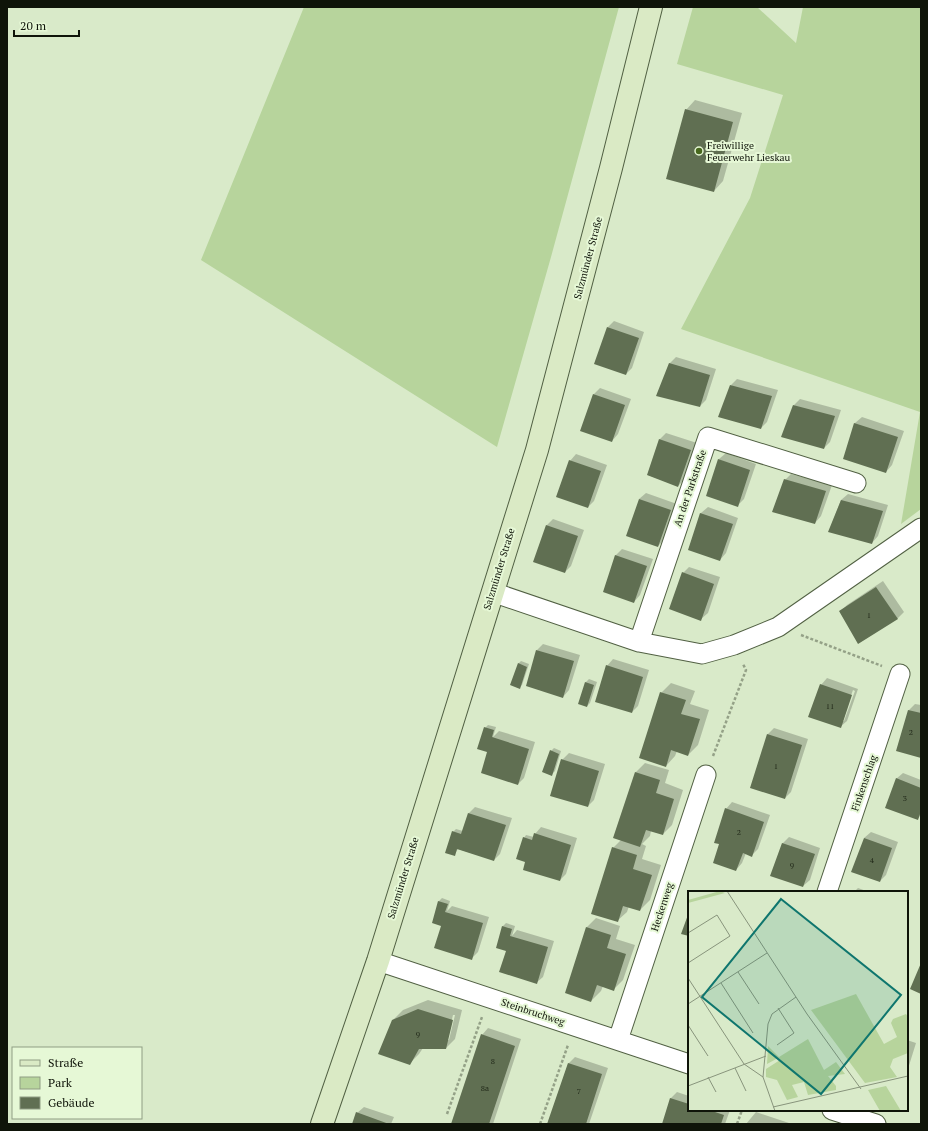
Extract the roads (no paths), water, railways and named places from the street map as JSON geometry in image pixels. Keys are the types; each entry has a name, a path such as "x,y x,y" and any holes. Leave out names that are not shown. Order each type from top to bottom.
{"street":[{"name":"Salzmünder Straße","path":"322,1124 378,961 537,450 613,161 651,7"},
{"name":"An der Parkstraße","path":"639,642 708,437 856,483"},
{"path":"492,592 639,642 702,654 734,645 778,627 921,528"},
{"name":"Finkenschlag","path":"826,891 900,674"},
{"name":"Heckenweg","path":"618,1040 706,775"},
{"name":"Steinbruchweg","path":"378,961 688,1064"},
{"path":"835,1111 876,1124"}],"place":[{"name":"Freiwillige Feuerwehr Lieskau","path":"699,151"}]}
